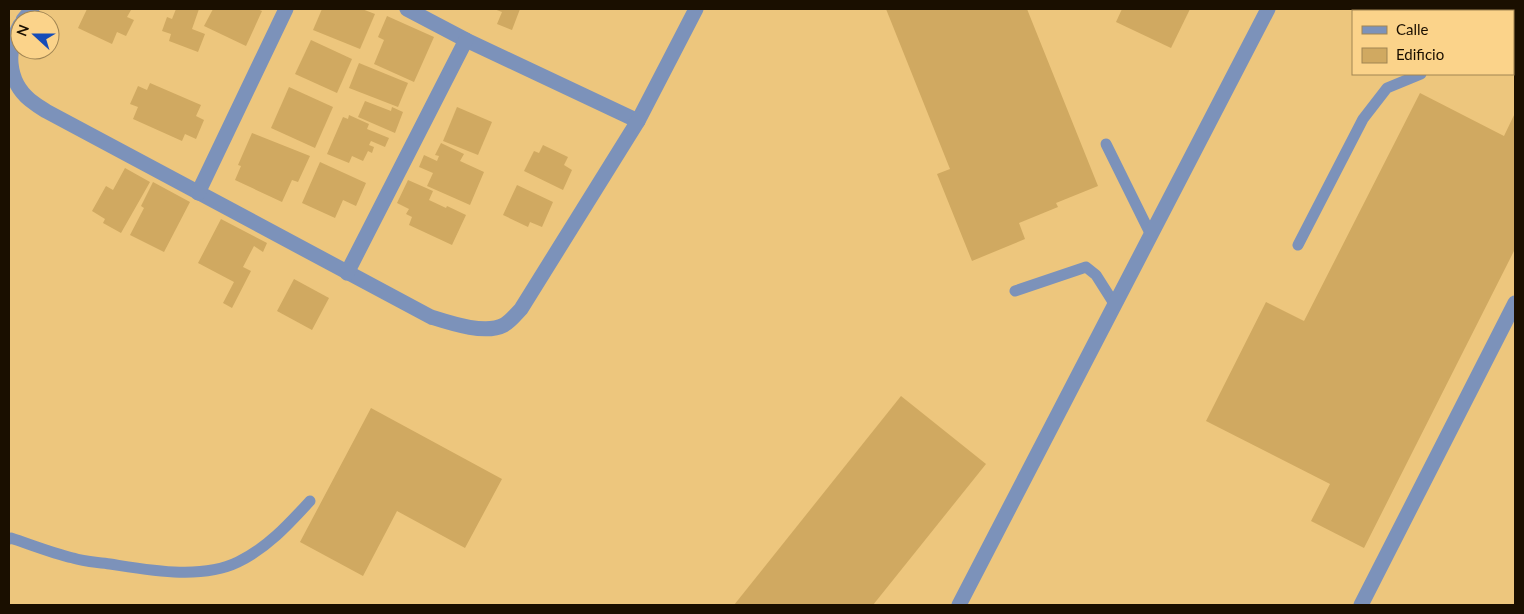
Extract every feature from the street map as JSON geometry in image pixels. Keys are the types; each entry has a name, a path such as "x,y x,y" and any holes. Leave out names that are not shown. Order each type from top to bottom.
{"street":[{"path":"198,193 286,9"},
{"path":"407,9 466,40 638,121"},
{"path":"10,60 13,75 19,88 29,100 46,111 431,317 466,327 492,328 503,326 521,308 638,121 696,9"},
{"path":"960,605 1268,9"},
{"path":"346,273 466,40"},
{"path":"1361,605 1515,302"}],"lane":[{"path":"1298,245 1363,119 1387,88 1418,75"},
{"path":"1106,144 1151,235"},
{"path":"1015,291 1086,267 1096,275 1115,305"},
{"path":"10,538 74,559 136,568 184,572 204,571 236,563 262,548 279,534 310,501"}],"building":[{"path":"87,9 128,9 131,10 127,17 134,20 126,36 117,32 112,44 78,28"},
{"path":"176,9 199,9 192,29 205,34 198,52 169,41 171,34 162,31 167,17 172,19"},
{"path":"213,9 257,9 262,11 246,46 204,26"},
{"path":"322,9 362,9 375,14 360,49 313,30"},
{"path":"494,9 520,9 512,30 497,24 502,12"},
{"path":"886,9 1027,9 1098,186 1056,203 1058,207 1019,223 1025,239 972,261 937,174 950,169"},
{"path":"1122,9 1190,9 1171,48 1116,22"},
{"path":"387,16 434,37 414,82 374,64 384,40 378,37"},
{"path":"311,40 352,59 337,93 295,74"},
{"path":"359,63 408,83 398,107 349,88"},
{"path":"150,83 201,105 196,116 204,120 196,139 185,134 182,141 133,119 138,107 130,104 138,86 147,90"},
{"path":"289,87 333,107 315,148 271,128"},
{"path":"1420,93 1504,136 1515,113 1515,249 1364,548 1311,521 1330,484 1206,421 1266,302 1304,321"},
{"path":"365,101 391,111 392,107 403,112 395,133 358,117"},
{"path":"457,107 492,122 478,155 443,141"},
{"path":"349,115 369,124 367,129 389,138 385,147 371,141 369,145 374,147 372,153 368,151 363,161 352,156 349,163 327,154 343,117 348,119"},
{"path":"252,133 310,156 298,182 292,180 282,202 235,180 241,166 238,165"},
{"path":"441,143 464,154 460,161 484,172 470,205 427,186 433,173 419,167 424,155 437,161 439,156 435,155"},
{"path":"543,145 568,157 564,165 572,170 563,190 524,171 534,151 539,153"},
{"path":"320,162 366,183 356,206 343,200 335,218 302,203"},
{"path":"125,168 150,182 121,233 103,223 105,219 92,211 106,186 113,190"},
{"path":"408,180 433,191 429,200 466,215 452,245 409,225 412,217 406,214 409,209 397,203"},
{"path":"153,182 190,202 164,252 130,235 144,208 141,206"},
{"path":"517,185 553,202 542,227 530,222 528,227 503,215"},
{"path":"221,219 267,243 263,252 254,246 243,267 251,271 232,308 223,303 234,282 198,263"},
{"path":"294,279 329,298 312,330 277,311"},
{"path":"901,396 986,464 873,605 734,605"},
{"path":"371,408 502,479 465,548 397,511 363,576 300,542"}]}
